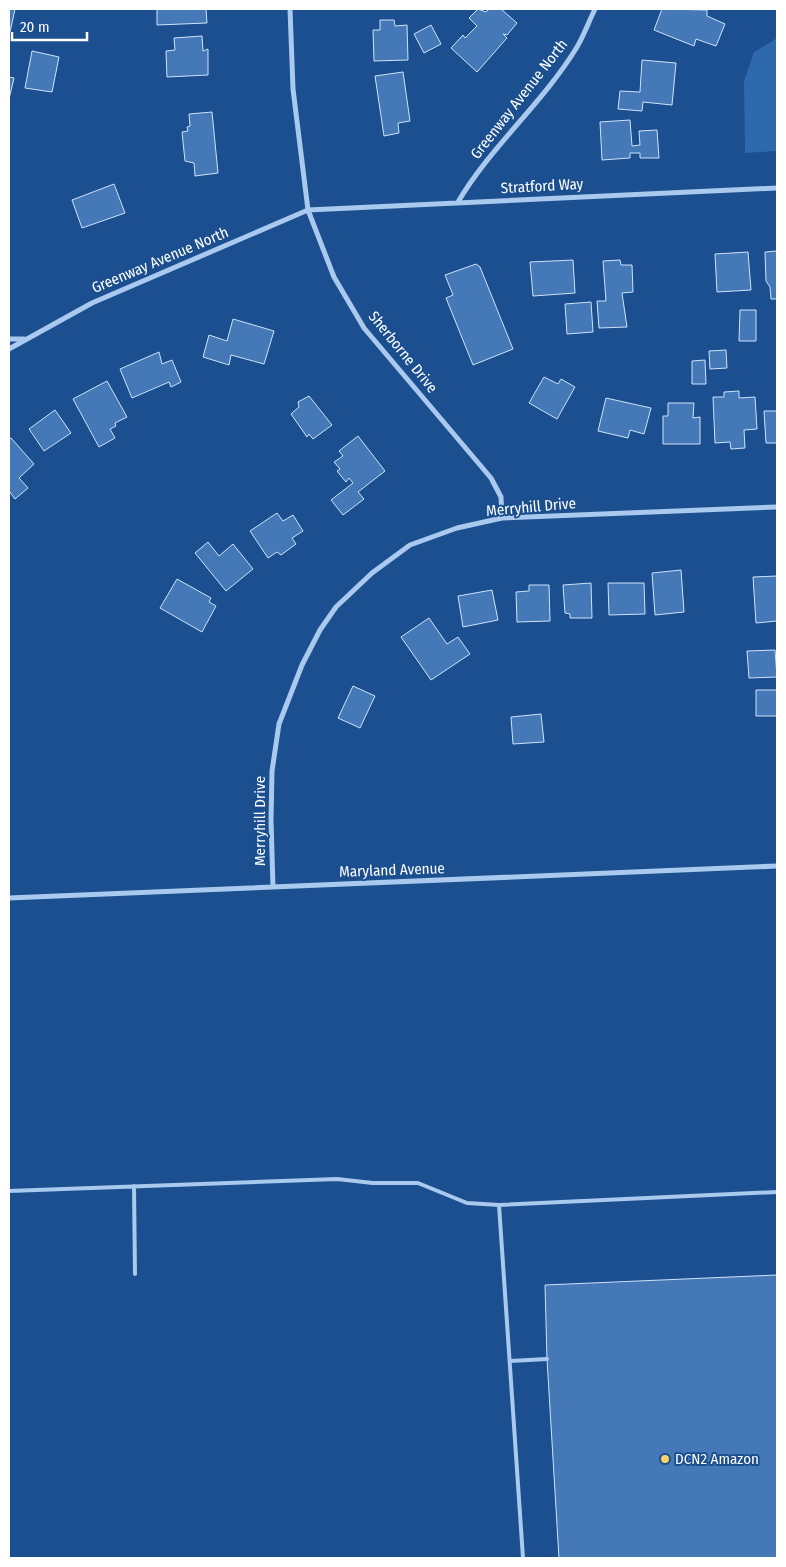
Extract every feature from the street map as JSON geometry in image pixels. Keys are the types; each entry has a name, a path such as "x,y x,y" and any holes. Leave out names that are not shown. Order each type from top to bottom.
{"street":[{"name":"Sherborne Drive","path":"290,9 293,89 308,210 334,277 364,328 491,478 501,498 502,518"},
{"name":"Greenway Avenue North","path":"458,202 474,175 541,96 577,47 595,9"},
{"name":"Stratford Way","path":"308,210 777,188"},
{"name":"Greenway Avenue North","path":"9,349 24,339 92,304 308,210"},
{"name":"Greenway Avenue North","path":"9,339 24,339"},
{"name":"Merryhill Drive","path":"274,887 272,790 279,724 302,665 320,630 336,607 365,580 410,545 457,528 502,518 777,507"},
{"name":"Maryland Avenue","path":"9,898 777,866"}],"lane":[{"path":"9,1191 337,1179 373,1183 418,1183 467,1203 499,1205 777,1192"},
{"path":"134,1186 135,1274"},
{"path":"499,1205 523,1558"},
{"path":"510,1361 546,1359"}],"shaded area":[{"path":"777,38 777,151 745,153 744,81 754,52"}],"building":[{"path":"9,9 15,9 10,32 9,32"},
{"path":"157,9 206,9 207,23 157,25"},
{"path":"478,9 486,12 489,9 501,9 517,23 507,35 503,34 507,38 477,72 451,48 463,35 465,38 477,26 469,18"},
{"path":"662,9 707,10 707,16 725,24 716,46 696,39 694,46 654,30"},
{"path":"380,20 394,20 395,26 407,25 408,60 374,61 373,30 380,30"},
{"path":"431,25 441,44 424,53 414,34"},
{"path":"202,36 203,51 208,49 208,75 167,77 166,51 175,50 174,38"},
{"path":"32,51 59,57 52,92 25,88"},
{"path":"642,60 676,63 672,105 643,102 642,111 618,109 620,91 640,92"},
{"path":"403,72 410,121 398,123 399,133 384,136 375,76"},
{"path":"9,77 14,78 9,99"},
{"path":"212,112 218,173 195,176 194,163 185,161 182,132 188,131 187,127 190,126 189,114"},
{"path":"630,120 632,146 640,145 639,131 657,130 659,158 640,158 640,153 630,153 630,158 602,160 600,122"},
{"path":"114,184 125,213 82,228 72,200"},
{"path":"777,251 777,299 771,299 770,287 766,281 765,252"},
{"path":"748,252 751,290 717,292 715,254"},
{"path":"573,260 575,293 533,296 530,262"},
{"path":"620,260 621,265 632,265 633,292 622,293 627,327 599,328 597,301 606,301 603,261"},
{"path":"476,264 480,267 513,349 473,365 446,298 453,295 445,275"},
{"path":"591,302 593,332 567,334 565,304"},
{"path":"740,310 756,310 756,341 739,341"},
{"path":"233,319 274,331 264,364 231,355 229,365 203,357 209,335 227,341"},
{"path":"726,350 727,368 710,369 709,351"},
{"path":"159,352 162,364 172,360 181,382 171,387 169,382 132,398 120,369"},
{"path":"705,360 706,384 692,384 692,361"},
{"path":"544,377 558,384 561,379 575,387 557,419 529,403"},
{"path":"107,381 127,417 115,423 116,426 110,429 115,438 99,447 73,399"},
{"path":"739,391 739,398 755,397 757,429 744,430 745,448 731,449 730,442 715,443 713,397 724,397 724,392"},
{"path":"309,396 332,425 313,439 309,434 307,437 291,414 299,407 298,402"},
{"path":"606,398 651,408 644,434 630,430 628,438 598,431"},
{"path":"668,403 694,403 693,418 700,417 700,444 663,444 663,416 668,416"},
{"path":"55,410 71,433 44,451 29,429"},
{"path":"764,411 777,411 777,443 766,443"},
{"path":"358,436 385,471 358,492 364,499 343,515 331,500 353,483 349,478 346,482 337,471 340,469 334,462 343,456 339,451"},
{"path":"11,438 34,464 19,478 28,488 15,499 9,491 9,439"},
{"path":"277,513 283,521 293,515 303,531 292,538 296,544 281,555 277,552 268,558 250,531"},
{"path":"208,542 219,556 233,544 253,569 226,591 195,553"},
{"path":"681,570 684,612 655,615 652,573"},
{"path":"777,576 777,621 756,623 753,577"},
{"path":"177,579 211,598 209,602 216,606 202,632 160,608"},
{"path":"591,583 592,618 570,618 570,614 565,613 563,585"},
{"path":"608,583 644,583 645,614 609,615"},
{"path":"529,585 549,585 550,621 517,622 516,592 529,591"},
{"path":"492,590 498,620 463,627 458,596"},
{"path":"429,618 447,644 458,637 470,654 431,680 401,637"},
{"path":"775,650 777,677 749,678 747,651"},
{"path":"353,686 375,696 360,728 338,718"},
{"path":"756,690 777,690 777,716 756,716"},
{"path":"541,714 544,742 513,744 511,717"},
{"name":"DCN2 Amazon","path":"777,1275 777,1558 559,1558 547,1359 545,1285"}],"place":[{"name":"DCN2 Amazon","path":"665,1459"}]}
